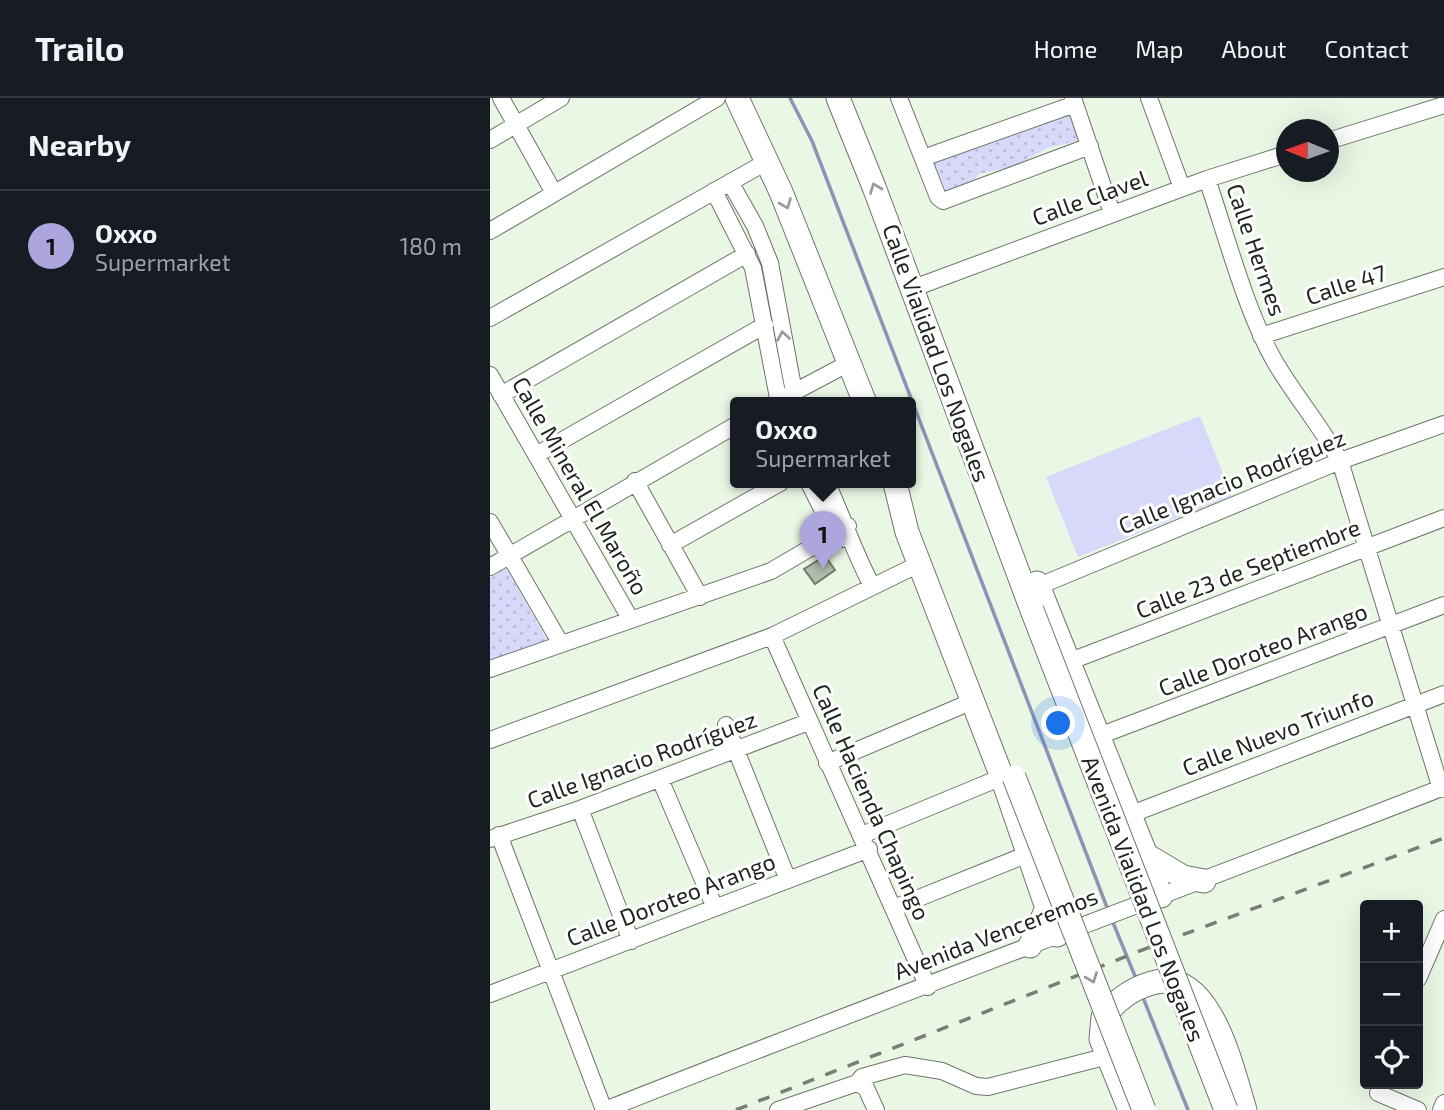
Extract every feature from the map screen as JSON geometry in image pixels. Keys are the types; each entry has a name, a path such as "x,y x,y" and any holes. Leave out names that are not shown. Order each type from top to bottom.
{"highway":[{"path":"737,98 768,161 863,397"},
{"name":"Calle Vialidad Los Nogales","path":"838,98 1032,610"},
{"path":"979,467 1005,505 1161,896"},
{"path":"897,488 919,564 973,701 1008,777 1028,855 1057,935"},
{"path":"898,488 1008,777 1144,1110"},
{"name":"Avenida Vialidad Los Nogales","path":"1032,610 1226,1110"},
{"path":"1146,855 1183,877 1204,881"},
{"path":"1030,946 1047,908"},
{"path":"1130,1110 1108,1056 1101,1027 1103,1017 1127,993 1160,981 1186,985 1199,996 1216,1027 1245,1110"}],"street":[{"path":"501,98 554,193"},
{"path":"490,140 561,98"},
{"path":"490,231 717,98"},
{"path":"899,98 938,197 947,201 1090,146"},
{"path":"1149,98 1182,188"},
{"path":"923,158 1074,101 1112,213"},
{"path":"1339,138 1444,105"},
{"name":"Calle Clavel","path":"911,289 1112,213 1276,157"},
{"path":"490,318 768,161"},
{"name":"Calle Hermes","path":"1207,179 1262,335 1275,362 1325,434 1339,461 1442,788"},
{"path":"730,182 755,226 769,263 795,397"},
{"path":"714,191 747,254 765,325 776,397"},
{"path":"501,395 747,254"},
{"name":"Calle 47","path":"1262,335 1444,277"},
{"path":"538,454 765,325"},
{"path":"797,397 849,363"},
{"name":"Calle Mineral El Maroño","path":"490,375 538,454 572,519 631,620"},
{"name":"Calle Ignacio Rodríguez","path":"1039,586 1339,461 1444,424"},
{"path":"490,567 730,428"},
{"path":"635,481 700,597"},
{"path":"670,545 771,488"},
{"path":"813,488 842,530 872,586"},
{"path":"829,488 842,530"},
{"name":"Calle 23 de Septiembre","path":"1068,662 1444,518"},
{"path":"490,522 561,644"},
{"path":"490,669 771,571 842,530"},
{"path":"490,740 772,636 919,564"},
{"name":"Calle Doroteo Arango","path":"1099,736 1444,606"},
{"name":"Calle Hacienda Chapingo","path":"772,636 928,987"},
{"name":"Calle Nuevo Triunfo","path":"1129,815 1444,694"},
{"path":"827,763 973,701"},
{"name":"Calle Ignacio Rodríguez","path":"494,837 580,809 808,722"},
{"path":"726,726 788,880"},
{"name":"Calle Doroteo Arango","path":"490,994 788,880 1008,777"},
{"path":"660,779 715,908"},
{"name":"Avenida Venceremos","path":"605,1110 838,1017 928,987 1442,788"},
{"path":"580,809 631,940"},
{"path":"494,837 605,1110"},
{"path":"894,908 1028,855"},
{"path":"1423,967 1444,919"},
{"path":"778,1110 857,1083 862,1077 905,1065 942,1071 976,1086 988,1087 1108,1056"},
{"path":"857,1083 866,1088 876,1110"},
{"path":"1377,1089 1382,1110"},
{"path":"1379,1089 1418,1110"},
{"path":"1441,1110 1444,1103"}],"shaded area":[{"path":"1066,113 1072,115 1081,140 1048,148 1012,167 979,174 971,183 946,191 934,163 937,158"},
{"path":"1200,416 1232,496 1078,557 1046,477"},
{"path":"506,568 550,645 490,665 490,578"}],"building":[{"path":"825,556 835,570 815,584 804,569"}],"waterway":[{"path":"790,98 812,141 911,397"},
{"path":"916,411 1108,910"},
{"path":"1112,920 1137,981"},
{"path":"1142,995 1188,1110"}],"railway":[{"path":"736,1110 1155,945 1444,838"}],"place":[{"name":"Oxxo","path":"823,569"}]}
